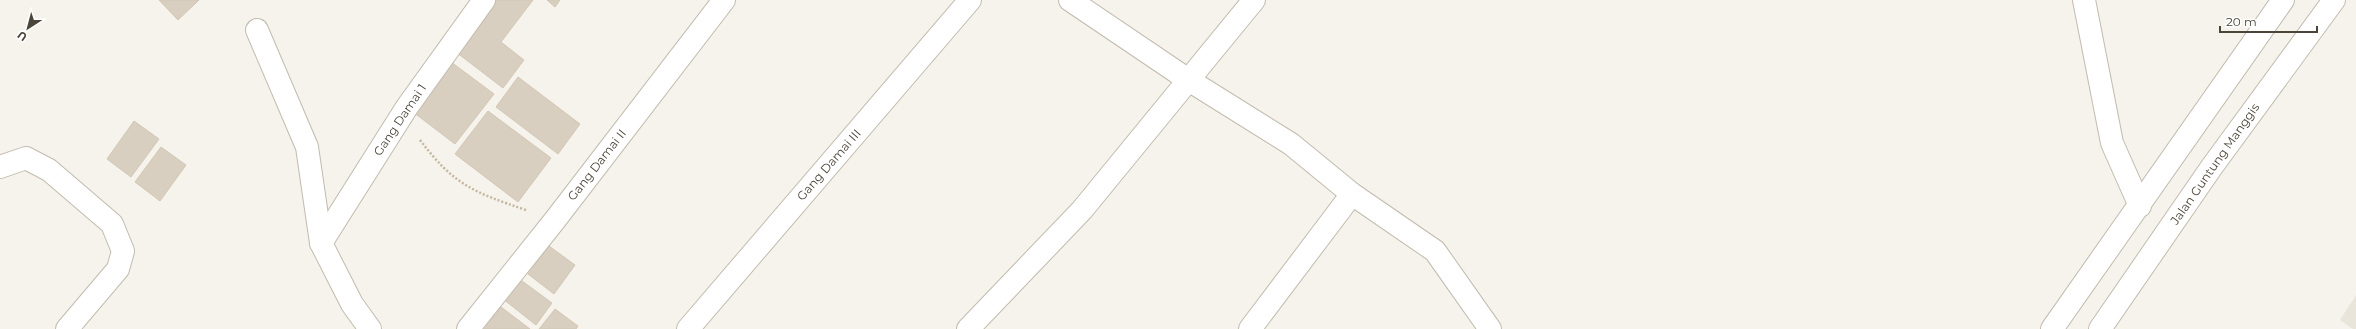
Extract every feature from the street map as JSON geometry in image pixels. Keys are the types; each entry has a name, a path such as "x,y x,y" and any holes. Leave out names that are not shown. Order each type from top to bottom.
{"street":[{"name":"Gang Damai 1","path":"321,243 407,107 484,0"},
{"name":"Gang Damai II","path":"468,329 555,220 724,0"},
{"name":"Gang Damai III","path":"688,329 970,0"},
{"path":"1070,0 1187,79 1291,144 1352,194 1434,251 1490,329"},
{"path":"968,329 1082,210 1187,79 1254,0"},
{"path":"2084,0 2112,143 2140,206"},
{"path":"2052,329 2140,206 2283,0"},
{"name":"Jalan Guntung Manggis","path":"2100,329 2211,168 2334,0"},
{"path":"257,30 307,147 321,243 352,304 370,329"},
{"path":"0,167 26,158 49,170 112,224 123,251 118,269 67,329"},
{"path":"1250,329 1352,194"}],"path":[{"path":"407,107 417,136 439,165 463,185 497,200 555,220"}],"shaded area":[{"path":"2356,295 2356,329 2353,329 2340,320"}],"building":[{"path":"159,0 199,0 178,20"},
{"path":"489,0 533,0 501,42 524,60 503,88 452,49"},
{"path":"547,0 560,0 555,7"},
{"path":"451,62 494,94 455,144 413,112"},
{"path":"518,77 580,124 558,154 496,107"},
{"path":"488,111 551,158 518,202 455,154"},
{"path":"134,121 159,139 131,177 107,159"},
{"path":"161,147 186,165 160,201 135,182"},
{"path":"549,246 575,265 554,294 528,274"},
{"path":"518,278 552,303 536,325 503,299"},
{"path":"501,307 530,329 484,329"},
{"path":"555,309 578,326 576,329 539,329"}]}
